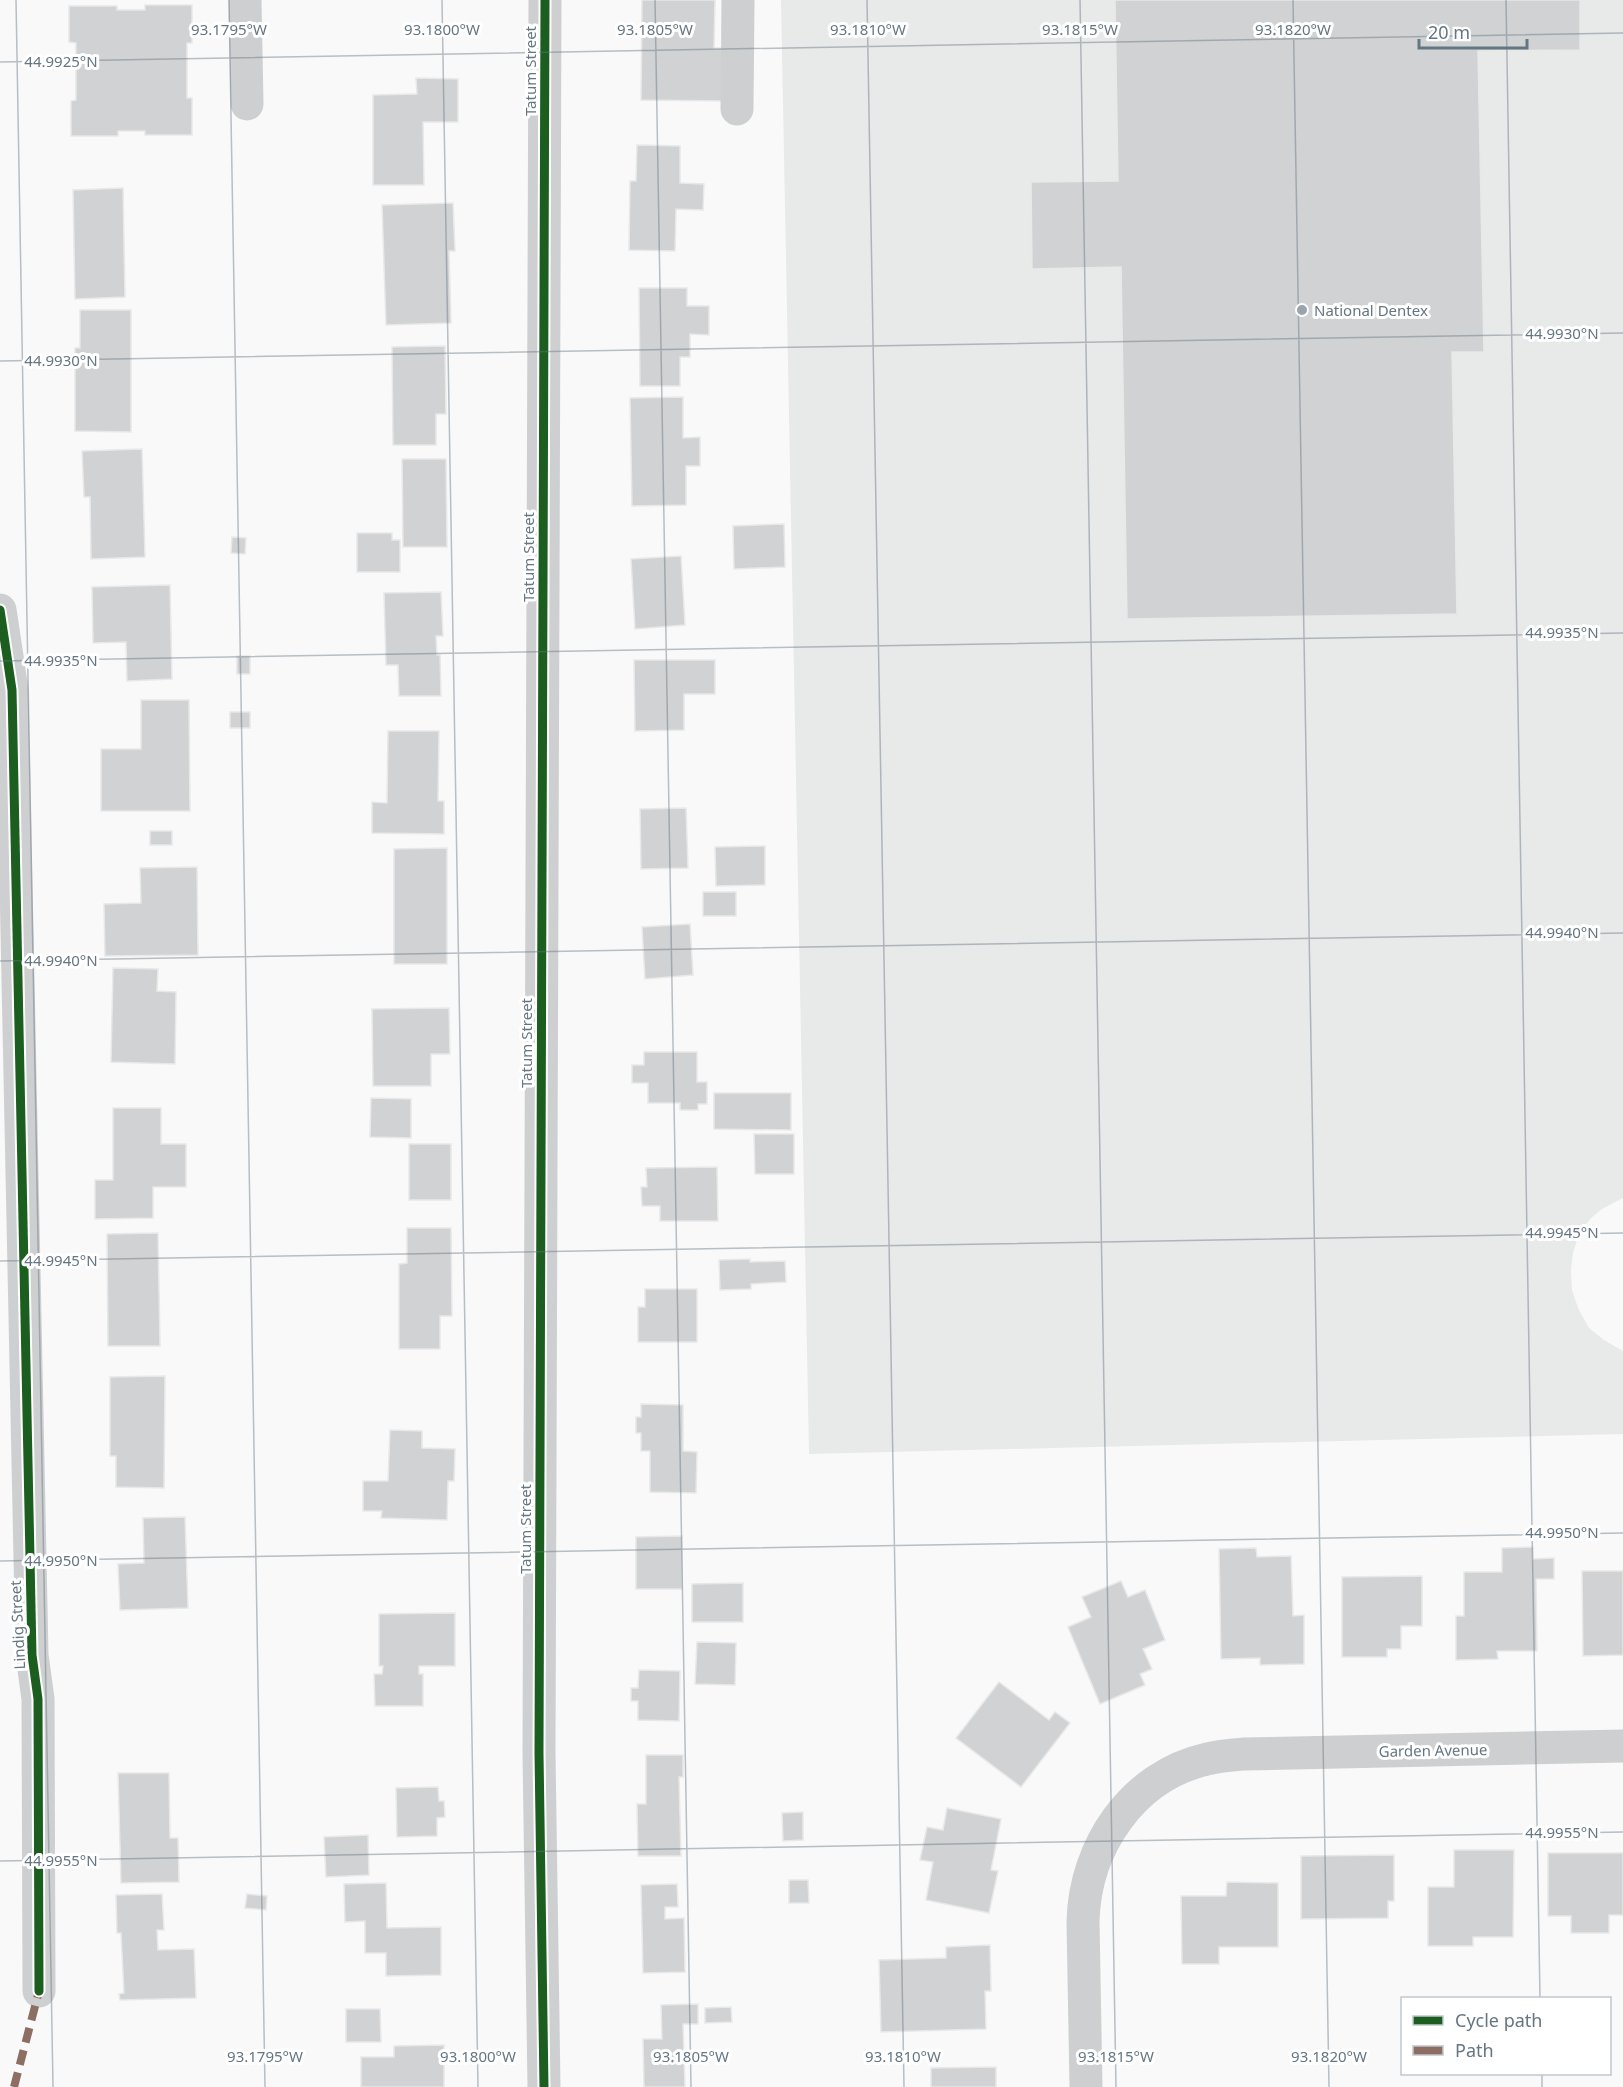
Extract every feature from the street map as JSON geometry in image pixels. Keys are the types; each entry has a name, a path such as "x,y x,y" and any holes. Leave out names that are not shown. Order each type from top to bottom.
{"street":[{"path":"245,0 247,104"},
{"name":"Tatum Street","path":"544,2087 539,1729 545,0"},
{"path":"737,109 738,0"},
{"name":"Lindig Street","path":"0,610 12,690 32,1655 38,1699 39,1991"},
{"name":"Garden Avenue","path":"1086,2087 1083,1904 1091,1868 1107,1832 1139,1795 1172,1772 1206,1759 1244,1754 1623,1746"}],"shaded area":[{"path":"781,0 1623,0 1623,1198 1602,1209 1590,1219 1579,1234 1571,1270 1572,1290 1578,1308 1589,1328 1623,1351 1623,1434 809,1454"}],"building":[{"path":"642,0 715,0 714,48 725,48 724,101 641,100"},
{"name":"National Dentex","path":"1115,0 1580,0 1580,50 1478,51 1484,352 1452,352 1457,614 1127,619 1121,267 1032,269 1031,182 1118,181"},
{"path":"145,5 192,5 192,43 187,43 187,98 192,98 192,135 145,135 145,131 118,131 118,136 71,136 71,101 76,100 76,43 69,42 69,6 117,6 117,10 145,10"},
{"path":"416,78 458,79 458,122 423,122 424,185 373,185 373,95 417,94"},
{"path":"637,145 680,146 680,183 704,184 703,210 676,209 675,251 629,250 630,181 636,181"},
{"path":"123,188 125,297 75,299 73,190"},
{"path":"453,203 455,251 449,251 451,323 386,325 382,205"},
{"path":"639,288 687,288 687,306 709,306 709,335 690,334 690,357 680,357 680,386 640,386"},
{"path":"80,310 131,310 131,432 75,431 75,348 80,348"},
{"path":"445,346 446,414 436,414 436,445 393,445 392,347"},
{"path":"683,397 683,438 700,437 700,466 686,466 686,505 632,506 630,398"},
{"path":"142,449 145,557 91,559 90,497 84,497 82,451"},
{"path":"402,459 446,459 447,547 403,547"},
{"path":"784,524 785,567 734,569 733,526"},
{"path":"357,533 392,533 392,540 400,540 400,572 357,572"},
{"path":"232,537 246,538 245,554 231,553"},
{"path":"681,556 685,625 635,629 631,559"},
{"path":"170,585 172,679 127,681 126,642 93,643 92,587"},
{"path":"441,592 443,636 436,636 437,655 440,655 441,696 399,696 398,665 386,665 384,593"},
{"path":"237,656 250,656 250,674 237,674"},
{"path":"634,660 715,660 715,694 684,694 684,730 635,731"},
{"path":"141,700 189,700 190,811 101,811 101,749 141,749"},
{"path":"230,712 250,712 250,728 230,728"},
{"path":"388,731 439,731 438,801 444,801 444,834 372,833 372,802 387,803"},
{"path":"686,808 688,868 641,869 640,809"},
{"path":"150,831 172,831 172,845 150,845"},
{"path":"765,846 765,885 716,886 715,847"},
{"path":"447,848 447,964 394,964 394,849"},
{"path":"197,867 198,955 105,956 104,904 141,903 140,868"},
{"path":"703,892 736,892 736,916 703,916"},
{"path":"690,924 693,975 645,979 642,927"},
{"path":"113,968 158,969 157,991 176,992 175,1064 111,1062"},
{"path":"449,1008 450,1054 431,1054 431,1086 373,1086 372,1009"},
{"path":"644,1052 697,1052 697,1082 707,1082 707,1104 698,1104 698,1110 680,1110 680,1103 648,1103 648,1083 632,1083 632,1065 644,1065"},
{"path":"714,1093 791,1093 791,1130 714,1129"},
{"path":"371,1098 411,1099 411,1138 370,1137"},
{"path":"113,1108 161,1108 161,1144 186,1144 186,1187 153,1187 153,1218 95,1219 95,1180 113,1180"},
{"path":"754,1134 794,1134 794,1174 755,1174"},
{"path":"409,1144 451,1144 451,1200 409,1200"},
{"path":"717,1167 718,1221 660,1221 660,1206 642,1206 641,1187 647,1187 646,1168"},
{"path":"407,1228 451,1228 452,1316 440,1316 440,1349 399,1349 399,1264 407,1263"},
{"path":"158,1233 160,1346 108,1346 107,1234"},
{"path":"750,1259 750,1262 785,1261 786,1282 751,1284 751,1289 720,1290 719,1260"},
{"path":"645,1289 697,1289 697,1342 638,1342 638,1307 645,1307"},
{"path":"165,1376 164,1488 116,1487 116,1456 110,1456 110,1377"},
{"path":"641,1404 683,1405 683,1451 697,1452 696,1493 650,1492 650,1451 641,1451 641,1433 636,1433 636,1417 641,1417"},
{"path":"390,1430 422,1431 422,1448 455,1449 454,1481 448,1481 447,1520 381,1518 382,1511 363,1511 363,1481 388,1481"},
{"path":"185,1517 188,1608 120,1610 118,1564 144,1563 143,1518"},
{"path":"682,1536 682,1589 636,1589 636,1537"},
{"path":"1533,1547 1533,1559 1554,1558 1554,1579 1536,1579 1537,1651 1497,1651 1498,1659 1456,1660 1456,1616 1464,1616 1464,1572 1502,1572 1502,1548"},
{"path":"1256,1548 1257,1557 1291,1556 1293,1616 1304,1615 1304,1664 1260,1665 1260,1658 1221,1659 1219,1549"},
{"path":"1582,1571 1623,1571 1623,1655 1583,1656"},
{"path":"1422,1576 1422,1626 1401,1626 1401,1649 1387,1649 1387,1657 1342,1657 1342,1577"},
{"path":"1121,1581 1128,1597 1145,1590 1165,1640 1143,1649 1152,1669 1140,1674 1145,1685 1100,1704 1068,1627 1091,1617 1082,1597"},
{"path":"743,1583 743,1622 692,1622 692,1584"},
{"path":"455,1613 455,1666 419,1666 419,1674 423,1674 423,1706 375,1706 374,1674 382,1674 383,1666 379,1666 379,1614"},
{"path":"697,1642 736,1643 735,1685 695,1684"},
{"path":"639,1670 680,1671 679,1721 638,1720 638,1701 631,1701 631,1688 638,1688"},
{"path":"999,1682 1049,1720 1055,1712 1070,1723 1021,1787 956,1738"},
{"path":"646,1755 683,1755 683,1777 679,1777 681,1856 638,1856 637,1804 646,1804"},
{"path":"118,1773 169,1773 170,1838 178,1838 179,1882 121,1883"},
{"path":"438,1787 439,1801 444,1801 445,1817 437,1818 437,1836 397,1837 396,1788"},
{"path":"947,1808 1001,1819 991,1870 998,1871 989,1913 926,1900 933,1862 920,1860 927,1827 943,1830"},
{"path":"803,1812 803,1840 783,1841 782,1813"},
{"path":"368,1835 369,1875 326,1877 324,1837"},
{"path":"1454,1850 1514,1850 1513,1937 1473,1937 1473,1946 1428,1946 1428,1887 1454,1887"},
{"path":"1548,1853 1623,1853 1623,1915 1609,1915 1609,1933 1571,1933 1571,1916 1548,1916"},
{"path":"1394,1855 1394,1901 1388,1901 1388,1918 1301,1919 1301,1856"},
{"path":"789,1880 808,1880 809,1903 789,1903"},
{"path":"1227,1882 1278,1883 1278,1947 1219,1947 1219,1964 1182,1964 1181,1896 1226,1896"},
{"path":"386,1883 387,1928 441,1927 441,1975 386,1976 386,1953 365,1953 365,1921 345,1922 344,1884"},
{"path":"677,1884 678,1907 665,1907 665,1919 684,1918 685,1972 643,1973 641,1885"},
{"path":"162,1894 164,1930 157,1930 158,1950 194,1949 196,1998 120,2000 119,1994 124,1993 121,1933 117,1933 116,1895"},
{"path":"247,1894 267,1896 266,1910 245,1908"},
{"path":"990,1945 991,1991 985,1991 986,2029 881,2032 879,1960 946,1958 946,1947"},
{"path":"698,2004 698,2024 683,2024 685,2087 644,2087 643,2039 662,2039 661,2005"},
{"path":"731,2007 732,2022 705,2023 705,2008"},
{"path":"346,2009 380,2009 381,2042 346,2042"},
{"path":"444,2045 444,2087 361,2087 361,2057 394,2057 394,2046"},
{"path":"996,2067 996,2087 931,2087 931,2068"}],"marked path":[{"path":"14,2087 39,1991"}],"cycle path":[{"path":"544,2087 539,1753 545,0"},
{"path":"0,610 12,690 32,1655 38,1699 39,1991"}],"place":[{"name":"National Dentex","path":"1302,310"}]}
